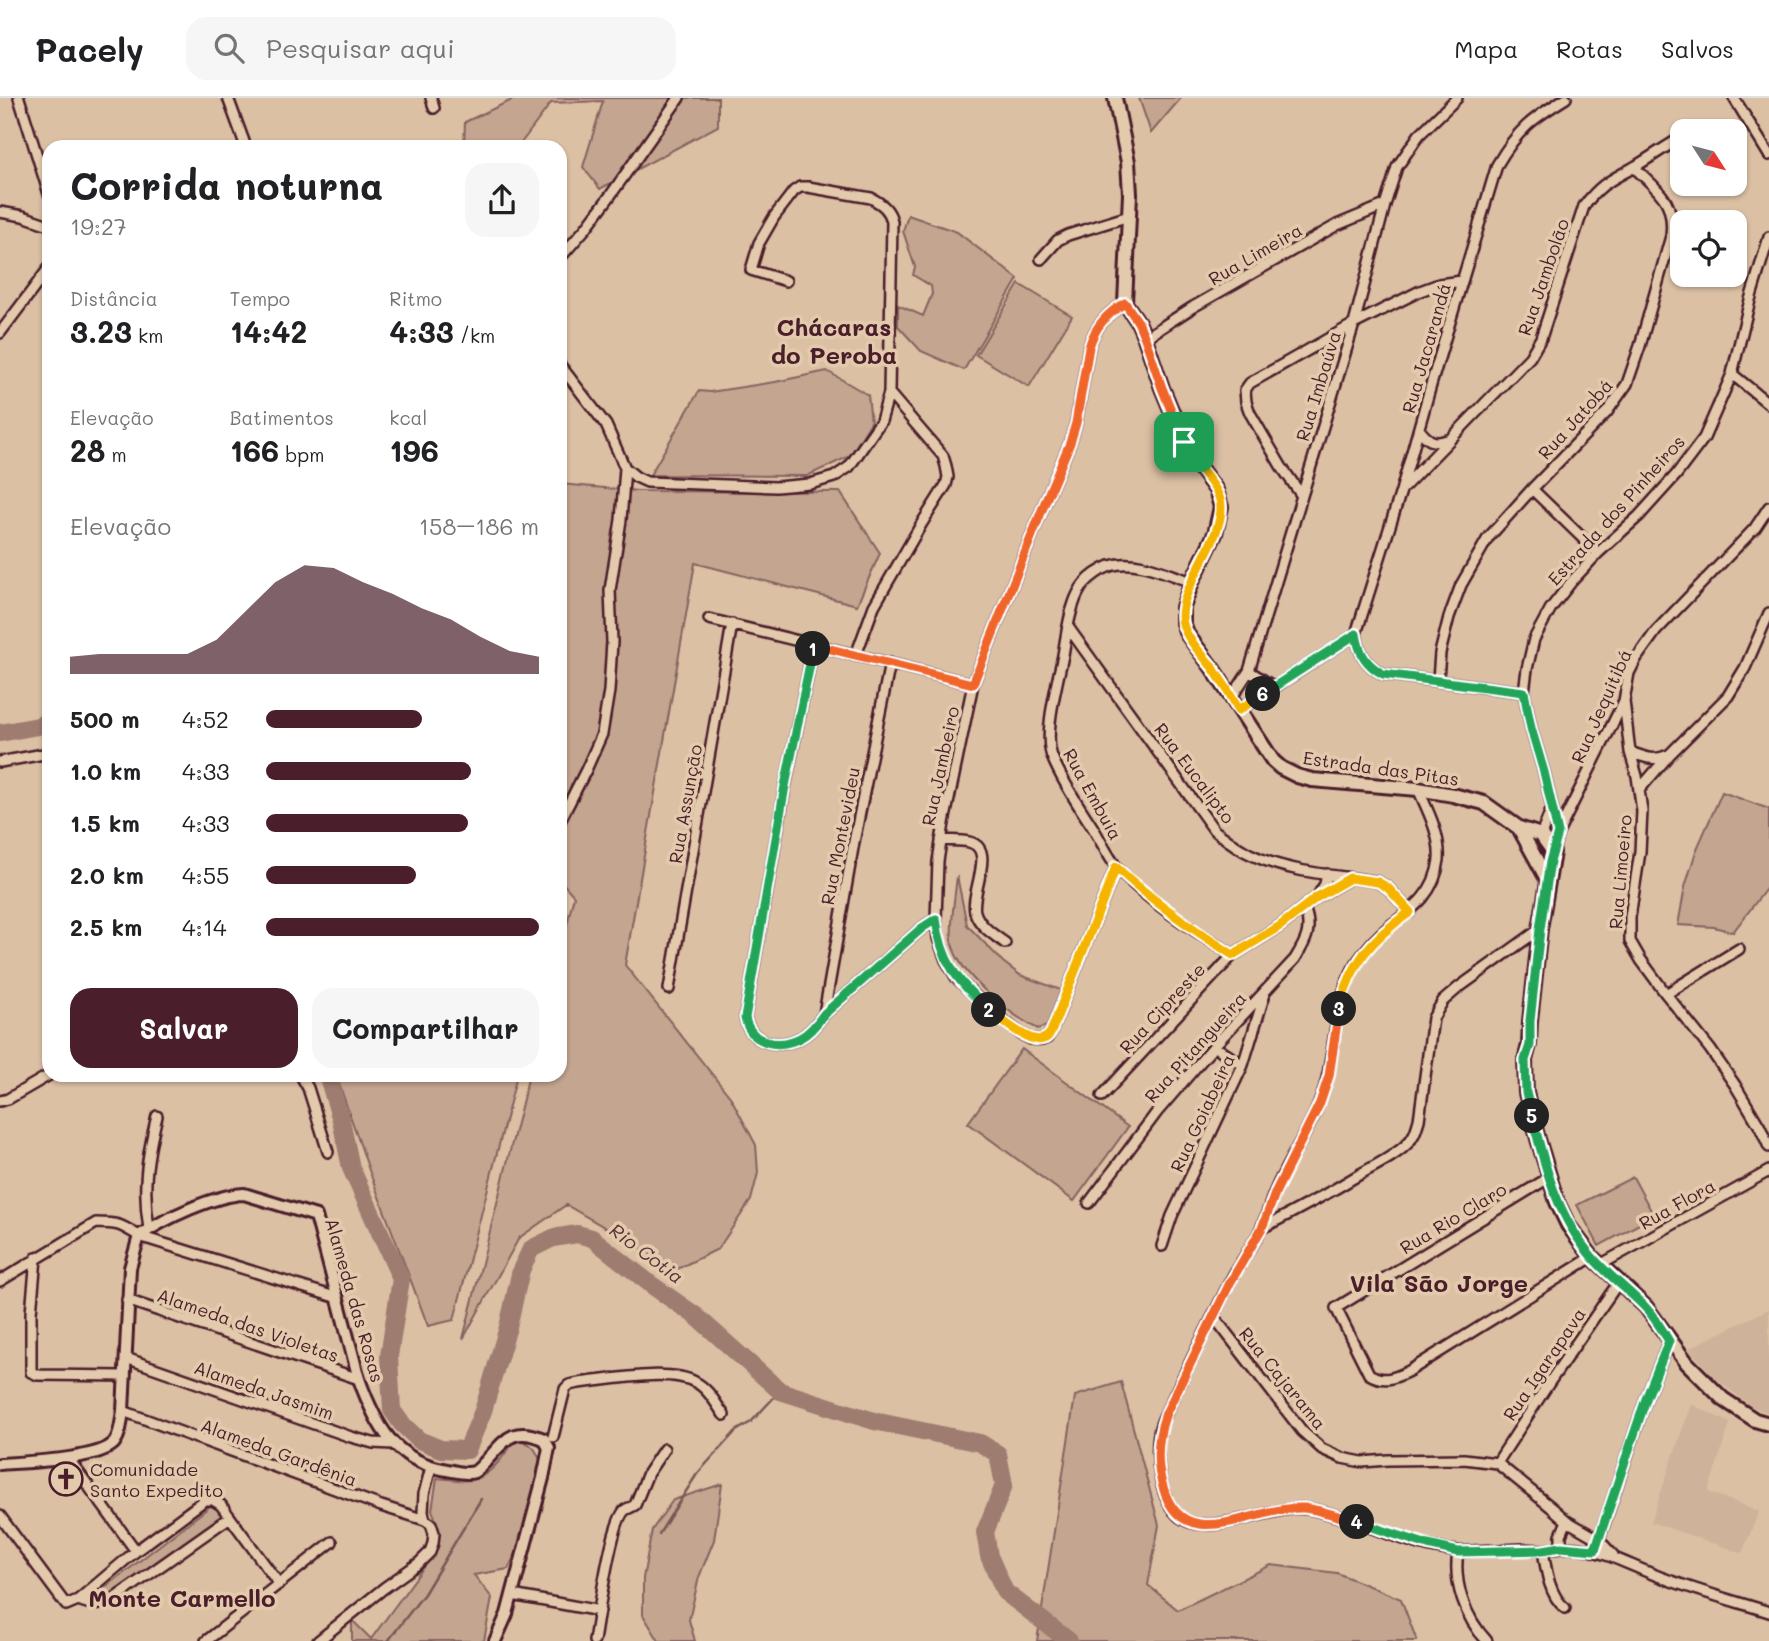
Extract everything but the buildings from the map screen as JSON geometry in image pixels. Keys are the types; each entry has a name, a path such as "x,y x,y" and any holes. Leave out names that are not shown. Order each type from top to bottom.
{"main road":[{"path":"1115,98 1128,162 1129,216 1125,303 1145,338"},
{"name":"Estrada das Pitas","path":"1145,338 1184,442 1216,490 1221,507 1215,534 1183,607 1183,623 1187,634 1273,761 1297,776 1312,780 1418,789 1484,803 1519,828 1541,835"},
{"name":"Estrada das Pitas","path":"1519,828 1536,856"},
{"path":"1541,835 1536,856 1548,881"},
{"path":"1536,856 1541,860 1551,857 1541,835"},
{"name":"Estrada dos Pinheiros","path":"1551,857 1540,929 1530,1045 1525,1060 1526,1093 1557,1202 1568,1225 1596,1261 1646,1307 1687,1363 1723,1399 1755,1420 1769,1424"}],"street":[{"path":"19,98 42,172"},
{"path":"229,98 244,140"},
{"path":"567,250 610,196 679,98"},
{"name":"Rua Imbaúva","path":"1232,697 1249,671 1354,324 1397,167 1429,125 1457,98"},
{"name":"Rua Jacarandá","path":"1356,634 1497,165 1522,128 1566,98"},
{"path":"1734,98 1769,155"},
{"name":"Rua Jambolão","path":"1401,491 1530,357 1541,338 1584,206 1596,190 1618,174 1670,144"},
{"name":"Rua Jatobá","path":"1438,680 1440,653 1449,617 1461,585 1488,538 1607,412 1627,384 1671,236 1673,220 1668,203 1634,167"},
{"path":"625,468 648,482 776,487 810,484 834,477 849,467 881,421 889,393 890,213 871,198 800,187 774,217 760,243 751,270 786,281"},
{"name":"Rua Limeira","path":"1145,338 1193,307 1337,225 1385,205"},
{"path":"0,212 42,223"},
{"path":"1041,259 1058,240 1068,235 1129,216"},
{"name":"Estrada dos Pinheiros","path":"1551,857 1558,833 1524,692 1530,653 1538,630 1572,581 1639,516 1676,475 1704,438 1732,374 1769,237"},
{"path":"0,333 42,277"},
{"path":"1302,496 1281,466 1251,413 1245,390 1250,383 1354,324 1429,287 1461,281"},
{"name":"Rua Jambeiro","path":"1116,867 1047,1038 1031,1038 1004,1021 971,994 956,977 946,960 938,937 938,861 973,684 1070,443 1092,336 1112,311 1125,303"},
{"path":"567,374 607,425 625,468 621,520 610,590 612,642 609,691 602,734 567,807"},
{"path":"1732,374 1769,404"},
{"path":"856,655 874,607 946,485 948,477 943,456 889,393"},
{"path":"1419,429 1430,441 1440,442 1452,438"},
{"path":"1532,489 1598,553"},
{"name":"Rua Jequitibá","path":"1558,833 1624,701 1629,673 1636,659 1656,631 1755,528 1769,507"},
{"name":"Rua Embuia","path":"1192,582 1150,568 1122,564 1095,573 1084,585 1074,603 1068,627 1050,721 1049,741 1051,756 1116,867 1187,926 1233,955"},
{"path":"1639,790 1670,754 1728,696 1745,668 1769,613"},
{"path":"709,619 973,684"},
{"name":"Rua Assunção","path":"669,989 733,624"},
{"name":"Rua Eucalipto","path":"1068,627 1214,830 1250,855 1273,863 1378,882 1388,888 1410,912"},
{"path":"1239,710 1356,634 1361,654 1373,669 1383,674 1524,692"},
{"path":"814,645 785,786 745,1018 747,1028 764,1042 778,1044 800,1038 922,928 936,919"},
{"name":"Rua Montevideu","path":"824,1014 853,842 890,663"},
{"path":"1249,671 1274,687"},
{"name":"Rua Limoeiro","path":"1624,701 1630,752 1642,811 1640,852 1630,917 1630,941 1641,960 1735,1085 1769,1147"},
{"path":"1630,752 1654,760 1670,754"},
{"path":"0,762 42,754"},
{"path":"1418,789 1437,838 1439,860 1433,882 1421,901 1375,941 1358,962 1345,986 1338,1013 1329,1076 1320,1103 1276,1191 1262,1228 1230,1283 1175,1392 1159,1432 1160,1476 1165,1493 1181,1518 1198,1525 1216,1525 1303,1508 1458,1552 1543,1550 1561,1547 1595,1550 1663,1578 1769,1612"},
{"path":"1541,835 1552,808"},
{"path":"941,840 978,845 982,852 982,862 974,911 979,921 1005,943"},
{"name":"Rua Cipreste","path":"1317,897 1325,884 1327,874"},
{"name":"Rua Cipreste","path":"1102,1096 1233,955 1280,926 1317,897 1350,878"},
{"name":"Rua Pitangueira","path":"1089,1203 1157,1112 1295,959 1308,932 1309,919 1304,908"},
{"path":"1262,1228 1343,1185 1409,1143 1415,1135 1419,1120 1433,1018 1443,1001 1540,929"},
{"path":"1666,994 1739,948"},
{"name":"Rua Goiabeira","path":"1162,1246 1172,1216 1243,1065 1266,992"},
{"path":"1214,1046 1243,1065"},
{"path":"0,1101 42,1079"},
{"path":"305,1082 328,1152"},
{"path":"149,1229 146,1212 146,1168 157,1116"},
{"name":"Rua Flora","path":"1336,1308 1370,1374 1378,1379 1388,1380 1409,1371 1596,1261 1769,1171"},
{"name":"Rua Rio Claro","path":"1336,1308 1550,1177"},
{"name":"Alameda das Rosas","path":"139,1236 218,1198 233,1194 244,1194 316,1216 368,1404 393,1444 417,1462 431,1467"},
{"path":"0,1281 96,1223 122,1225 139,1236 338,1298"},
{"path":"0,1464 68,1458 107,1449 113,1444 120,1432 123,1411 127,1300 130,1268 139,1236"},
{"path":"36,1258 31,1313 32,1372 38,1375 125,1376"},
{"name":"Rua Igarapava","path":"1497,1463 1618,1283"},
{"name":"Alameda das Violetas","path":"127,1300 359,1379"},
{"name":"Rua Cajarama","path":"1214,1317 1301,1431 1322,1449 1342,1458 1362,1462 1464,1459 1497,1463"},
{"path":"1595,1550 1646,1399 1669,1341"},
{"name":"Alameda Jasmim","path":"126,1358 351,1437 373,1443 393,1444"},
{"path":"553,1437 565,1390 569,1385 579,1383 660,1375 685,1377 705,1389 724,1415"},
{"name":"Alameda Gardênia","path":"123,1411 425,1520"},
{"path":"318,1641 430,1552 434,1533 431,1524 425,1520 423,1511 431,1467 463,1473 473,1472 504,1441 524,1433 544,1439 549,1448 513,1595 495,1641"},
{"path":"594,1641 618,1521 624,1511 635,1505 648,1473 664,1448"},
{"path":"68,1458 136,1551"},
{"path":"1497,1463 1567,1521 1598,1539 1614,1557"},
{"path":"0,1516 66,1605 78,1600 136,1551 205,1500 218,1503 279,1584"},
{"path":"78,1600 94,1605 111,1601 230,1517"},
{"path":"1561,1547 1567,1521"},
{"path":"206,1641 332,1542"},
{"path":"1543,1550 1554,1595 1558,1603 1565,1608"},
{"path":"1458,1552 1458,1583 1470,1618 1487,1641"},
{"path":"513,1595 600,1611"}],"shaded area":[{"path":"516,98 718,98 718,126 600,189 583,167 603,101 551,103 523,140 464,140 465,122"},
{"path":"1139,98 1181,98 1151,133"},
{"path":"908,215 957,232 1018,279 964,370 921,351 898,326 898,305 923,316 932,294 931,286 913,275 915,267 903,231"},
{"path":"1019,284 1072,316 1029,387 976,355"},
{"path":"827,371 868,395 871,422 850,456 807,476 650,475 699,391 710,392 775,382"},
{"path":"567,485 638,491 840,492 880,553 857,605 695,563 625,965 731,1098 756,1145 758,1173 751,1200 718,1249 677,1269 566,1205 519,1238 463,1339 527,1082 567,1082 567,924 574,896 567,888"},
{"path":"1722,792 1769,809 1769,885 1733,932 1714,927 1678,925 1685,887 1696,851"},
{"path":"957,876 967,925 1003,962 1020,975 1061,990 1047,1026 1038,1029 1014,1014 1000,1004 963,967 952,942"},
{"path":"1022,1049 1128,1127 1074,1201 968,1123"},
{"path":"338,1082 515,1082 454,1320 428,1326"},
{"path":"1633,1177 1654,1216 1599,1246 1577,1205"},
{"path":"1769,1309 1769,1413 1751,1406 1720,1382 1688,1349"},
{"path":"1121,1382 1159,1525 1148,1585 1178,1610 1271,1565 1337,1573 1401,1599 1417,1641 1037,1641 1075,1396"},
{"path":"1691,1404 1730,1423 1708,1492 1759,1511 1742,1553 1651,1522"},
{"path":"520,1440 533,1447 540,1460 522,1542 508,1569 474,1575 492,1598 484,1641 352,1641 352,1620 371,1639 434,1553 440,1535 432,1510 437,1478 479,1478 493,1468"},
{"path":"722,1484 714,1540 699,1577 689,1620 695,1641 659,1641 643,1615 643,1578 652,1530 673,1500"},
{"path":"213,1504 224,1516 103,1602 98,1593"}],"waterway":[{"name":"Rio Cotia","path":"0,733 42,724"},
{"name":"Rio Cotia","path":"329,1082 351,1168 401,1279 389,1356 392,1410 419,1440 441,1449 467,1450 483,1411 508,1327 521,1270 531,1249 553,1238 577,1234 592,1238 696,1316 780,1391 874,1421 980,1443 998,1454 1004,1485 985,1532 989,1556 1005,1592 1069,1641"},
{"path":"659,1534 697,1474 736,1431 751,1422 780,1391"},
{"path":"388,1641 424,1594 481,1499"}],"place":[{"name":"Comunidade Santo Expedito","path":"66,1479"}],"district":[{"name":"Chácaras do Peroba","path":"834,340"},
{"name":"Vila São Jorge","path":"1439,1282"},
{"name":"Monte Carmello","path":"182,1597"}],"route":[{"path":"1125,303 1145,338 1184,442 1216,490 1221,507 1215,534 1183,607 1183,623 1187,634 1239,710 1356,634 1357,645 1367,663 1383,674 1524,692 1558,833 1550,862 1540,929 1530,1045 1525,1060 1526,1093 1557,1202 1568,1225 1592,1257 1646,1307 1669,1341 1646,1399 1595,1550 1561,1547 1543,1550 1458,1552 1303,1508 1216,1525 1198,1525 1181,1518 1165,1493 1160,1476 1159,1432 1230,1283 1262,1228 1276,1191 1320,1103 1329,1076 1338,1013 1345,986 1358,962 1375,941 1410,912 1388,888 1378,882 1350,878 1317,897 1280,926 1233,955 1187,926 1116,867 1047,1038 1042,1040 1021,1034 971,994 946,960 938,937 936,919 922,928 800,1038 778,1044 764,1042 747,1028 745,1018 785,786 814,645 973,684 1070,443 1092,336 1112,311 1125,303"}]}
